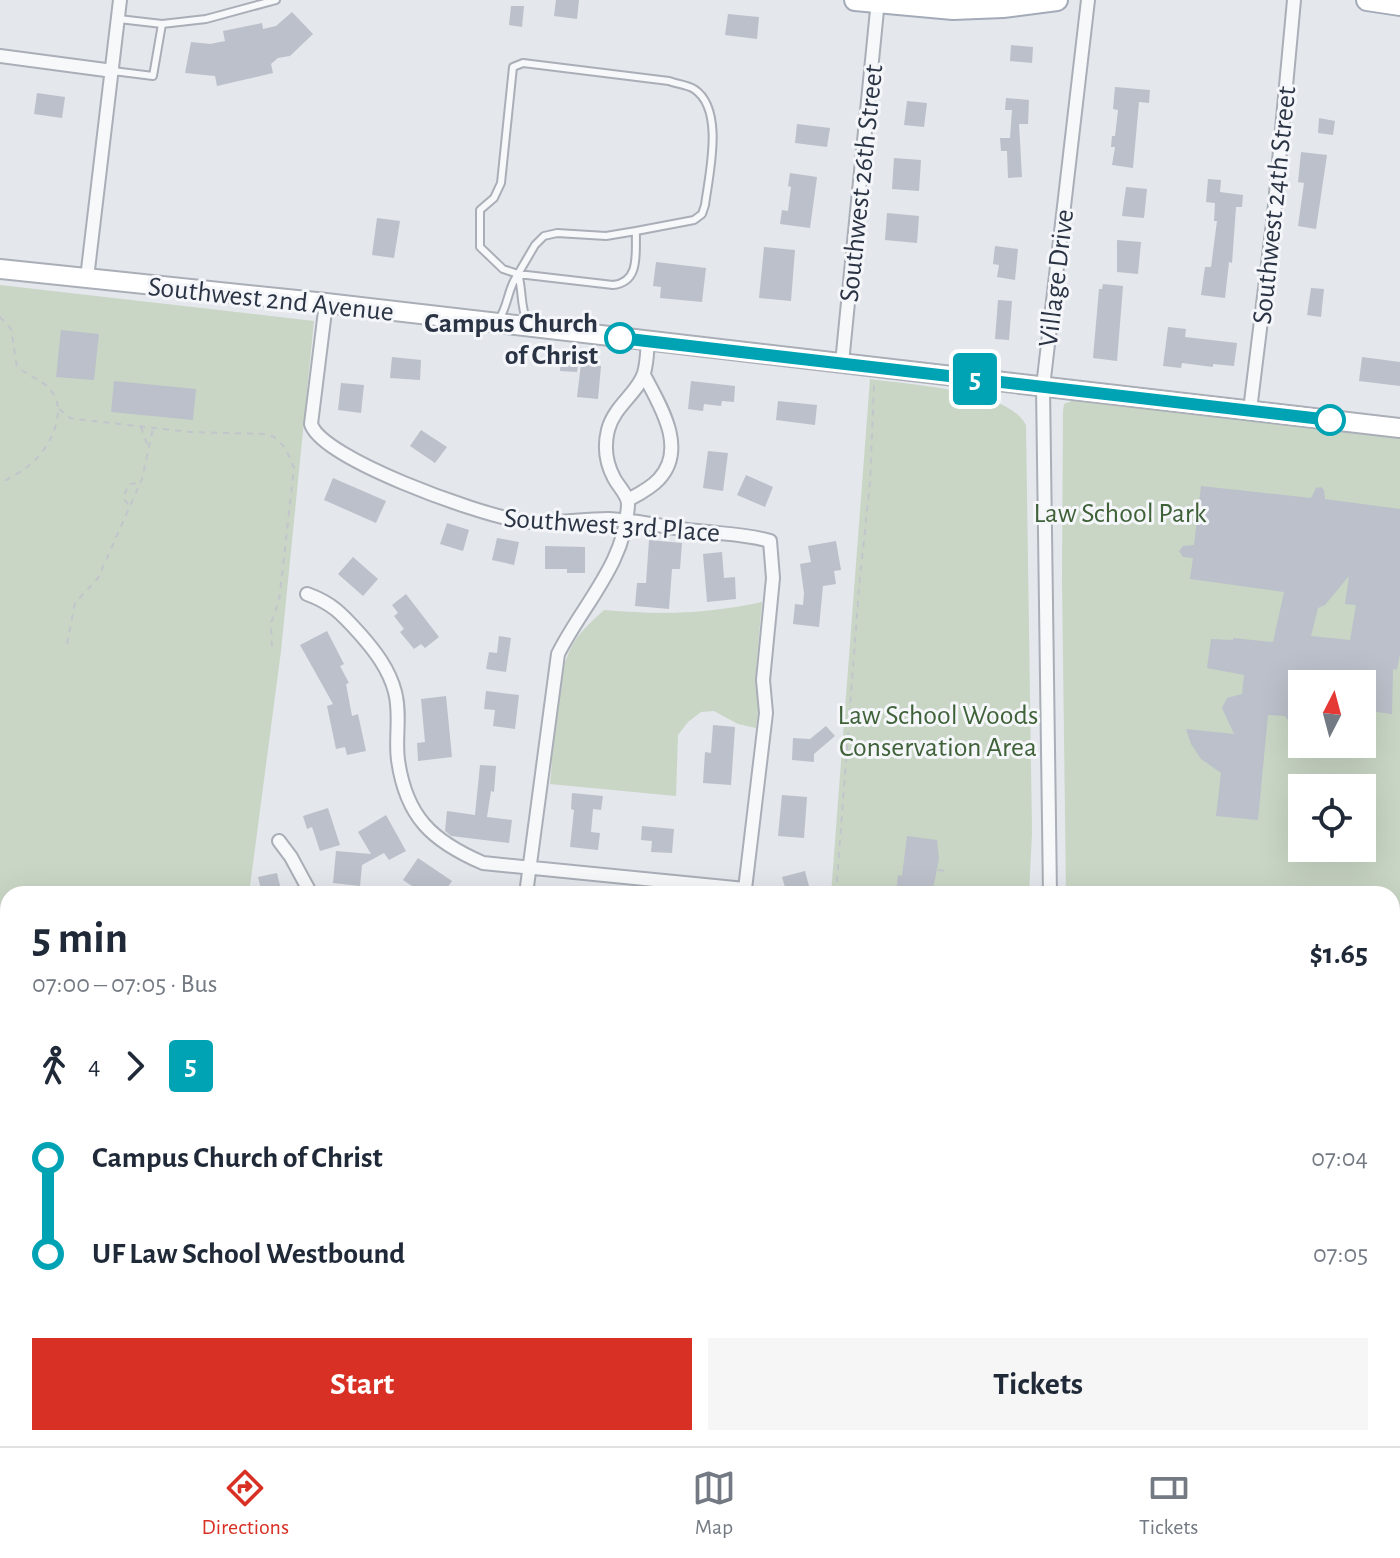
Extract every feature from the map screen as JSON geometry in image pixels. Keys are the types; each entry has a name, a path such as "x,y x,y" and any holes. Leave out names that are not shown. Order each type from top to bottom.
{"main road":[{"path":"855,0 953,9 1057,0"},
{"path":"1367,0 1400,5"},
{"name":"Southwest 2nd Avenue","path":"0,269 326,303 1400,428"}],"street":[{"path":"87,278 120,0"},
{"name":"Village Drive","path":"1050,886 1043,387 1088,0"},
{"name":"Southwest 24th Street","path":"1250,410 1274,215 1294,0"},
{"name":"Southwest 26th Street","path":"842,363 878,1"},
{"path":"0,56 113,71"},
{"name":"Southwest 3rd Place","path":"326,303 311,424 314,433 353,459 444,499 482,512 539,523 625,521 745,533 770,541 773,578 763,680 766,713 745,886"},
{"path":"527,886 558,654 573,625 608,575 620,548 628,500 607,458 607,437 611,420 619,406 644,375 648,342"},
{"path":"628,500 660,479 668,464 671,446 667,420 644,375"},
{"path":"307,594 329,601 377,654 391,679 398,708 398,759 411,808 427,830 443,844 483,863 529,866"},
{"path":"279,841 307,886"},
{"name":"Southwest 3rd Place","path":"529,866 717,886"}],"lane":[{"path":"118,19 162,24 206,19 276,0"},
{"path":"113,71 153,76 162,24"},
{"path":"496,323 506,309 509,286 518,274 535,245 544,236 557,233 606,236 694,220 702,214 713,133 712,115 704,99 693,88 669,81 523,63 513,67 501,183 494,198 480,210 480,247 503,269 518,274 623,284 630,280 635,265 636,231"},
{"path":"518,274 523,311 531,327"}],"path":[{"path":"0,317 11,329 17,367 48,387 59,409 49,441 39,457 0,484"},
{"path":"837,886 870,482 874,380"},
{"path":"59,409 70,418 189,432 266,434 277,439 290,455 294,468 279,601 271,623 272,649"},
{"path":"140,426 149,449"},
{"path":"67,644 74,605 97,581 140,484 153,427"},
{"path":"129,507 123,498 127,487 131,483 140,484"},
{"path":"938,870 947,871"}],"green space":[{"path":"0,285 314,321 281,651 250,886 0,886"},
{"name":"Law School Woods Conservation Area","path":"870,379 979,396 1000,403 1016,413 1026,425 1032,833 1029,886 832,886"},
{"name":"Law School Park","path":"1074,400 1400,436 1400,886 1066,886 1062,580 1064,404"},
{"path":"762,602 756,669 756,728 738,724 714,711 701,712 688,722 678,735 676,796 550,784 558,695 565,662 577,637 604,610 684,612"}],"building":[{"path":"556,0 579,0 577,19 554,16"},
{"path":"511,6 524,6 522,27 509,25"},
{"path":"292,12 313,34 290,56 278,58 271,64 273,73 217,86 215,76 185,73 191,42 210,44 225,41 223,31 262,23 263,29 276,26"},
{"path":"728,14 759,17 757,39 725,35"},
{"path":"1011,45 1033,47 1032,63 1010,61"},
{"path":"1115,87 1150,90 1149,103 1139,102 1133,168 1112,165 1115,147 1111,147 1112,136 1115,136 1118,110 1113,109"},
{"path":"37,93 65,97 62,118 34,114"},
{"path":"1006,98 1029,100 1028,124 1019,124 1022,177 1008,178 1007,151 1001,151 1000,138 1010,138 1012,110 1005,110"},
{"path":"907,101 927,103 924,127 904,125"},
{"path":"1319,118 1335,121 1333,135 1318,133"},
{"path":"797,124 830,128 827,147 795,143"},
{"path":"1301,152 1327,155 1316,229 1298,226 1304,183 1298,182"},
{"path":"894,158 921,160 919,191 892,189"},
{"path":"790,173 817,177 810,228 780,224 782,210 788,211"},
{"path":"1208,179 1221,180 1220,192 1243,195 1242,207 1236,207 1232,263 1229,262 1225,298 1201,295 1205,267 1211,267 1217,221 1214,221 1215,203 1206,202"},
{"path":"1126,187 1147,189 1144,218 1122,216"},
{"path":"887,213 919,216 917,243 885,240"},
{"path":"377,218 400,221 394,258 372,255"},
{"path":"1117,240 1141,242 1138,274 1117,272"},
{"path":"995,246 1018,249 1015,280 997,277 999,265 993,264"},
{"path":"764,247 795,250 791,301 759,298"},
{"path":"656,262 706,268 702,302 660,298 661,287 653,286"},
{"path":"1103,284 1123,286 1117,361 1093,358 1099,289"},
{"path":"1311,288 1324,289 1321,317 1307,315"},
{"path":"998,300 1012,301 1009,340 995,339"},
{"path":"1168,327 1186,329 1185,337 1237,343 1234,366 1182,363 1181,368 1163,366"},
{"path":"61,330 99,334 94,380 56,377"},
{"path":"561,356 579,358 577,372 560,371"},
{"path":"392,357 421,360 420,380 390,378"},
{"path":"1362,357 1400,362 1400,386 1359,381"},
{"path":"581,364 601,366 598,399 577,397"},
{"path":"114,381 196,389 193,420 111,412"},
{"path":"691,381 735,386 734,402 722,401 721,406 704,404 703,411 688,409"},
{"path":"341,383 364,385 361,413 338,410"},
{"path":"778,401 817,405 815,425 776,420"},
{"path":"421,430 447,447 435,463 410,446"},
{"path":"708,451 728,453 723,491 703,488"},
{"path":"746,475 773,487 765,507 737,495"},
{"path":"333,478 386,501 376,523 324,500"},
{"path":"1201,486 1311,498 1316,488 1321,487 1325,499 1400,509 1400,654 1397,670 1393,669 1392,714 1376,712 1376,670 1288,670 1288,720 1285,716 1268,715 1258,820 1216,816 1221,773 1201,759 1186,729 1234,734 1222,708 1227,698 1242,694 1244,675 1207,668 1211,639 1273,642 1284,592 1190,579 1193,558 1183,557 1179,551 1183,546 1194,545","holes":["1349,576 1345,604 1356,605 1350,640 1311,636 1318,608 1325,605"]},
{"path":"447,523 469,530 463,551 440,544"},
{"path":"497,538 519,542 514,565 492,560"},
{"path":"649,540 682,543 680,569 672,569 669,609 635,606 637,583 646,583"},
{"path":"836,541 841,570 834,571 836,584 823,586 819,627 793,624 795,604 803,605 800,564 811,562 808,546"},
{"path":"545,546 585,547 585,573 545,569"},
{"path":"722,552 724,578 735,577 736,599 707,602 703,554"},
{"path":"353,557 378,579 363,596 338,574"},
{"path":"406,594 439,637 425,648 421,644 414,649 400,632 404,629 394,616 398,613 392,605"},
{"path":"327,631 344,664 340,666 349,683 346,684 352,716 358,714 366,751 347,755 345,747 336,749 327,706 333,704 300,645"},
{"path":"499,636 511,638 506,672 486,669 489,652 497,653"},
{"path":"486,691 519,695 515,729 493,726 495,710 484,709"},
{"path":"446,696 452,757 418,761 417,743 425,742 421,699"},
{"path":"713,725 735,727 731,785 703,783 705,752 711,753"},
{"path":"826,726 835,736 814,754 814,762 792,760 793,738 810,739"},
{"path":"480,765 496,766 494,792 491,791 487,817 512,820 509,843 451,836 445,831 447,811 475,815"},
{"path":"572,793 603,796 601,810 593,809 591,832 600,833 598,850 570,847 574,810 571,809"},
{"path":"782,795 807,797 804,838 778,836"},
{"path":"328,808 340,845 320,851 312,827 307,829 303,816"},
{"path":"386,815 406,851 389,860 384,853 362,865 360,886 333,883 336,851 371,854 358,832"},
{"path":"642,826 674,829 672,853 651,852 652,841 641,840"},
{"path":"907,836 937,840 939,859 934,886 897,886 898,875 902,876"},
{"path":"418,858 452,881 449,886 412,886 403,880"},
{"path":"805,871 809,886 785,886 782,877"},
{"path":"277,873 280,886 260,886 258,877"}],"bus line":[{"name":"5","path":"620,338 1330,420"}],"place":[{"name":"Campus Church of Christ","path":"620,338"}]}
